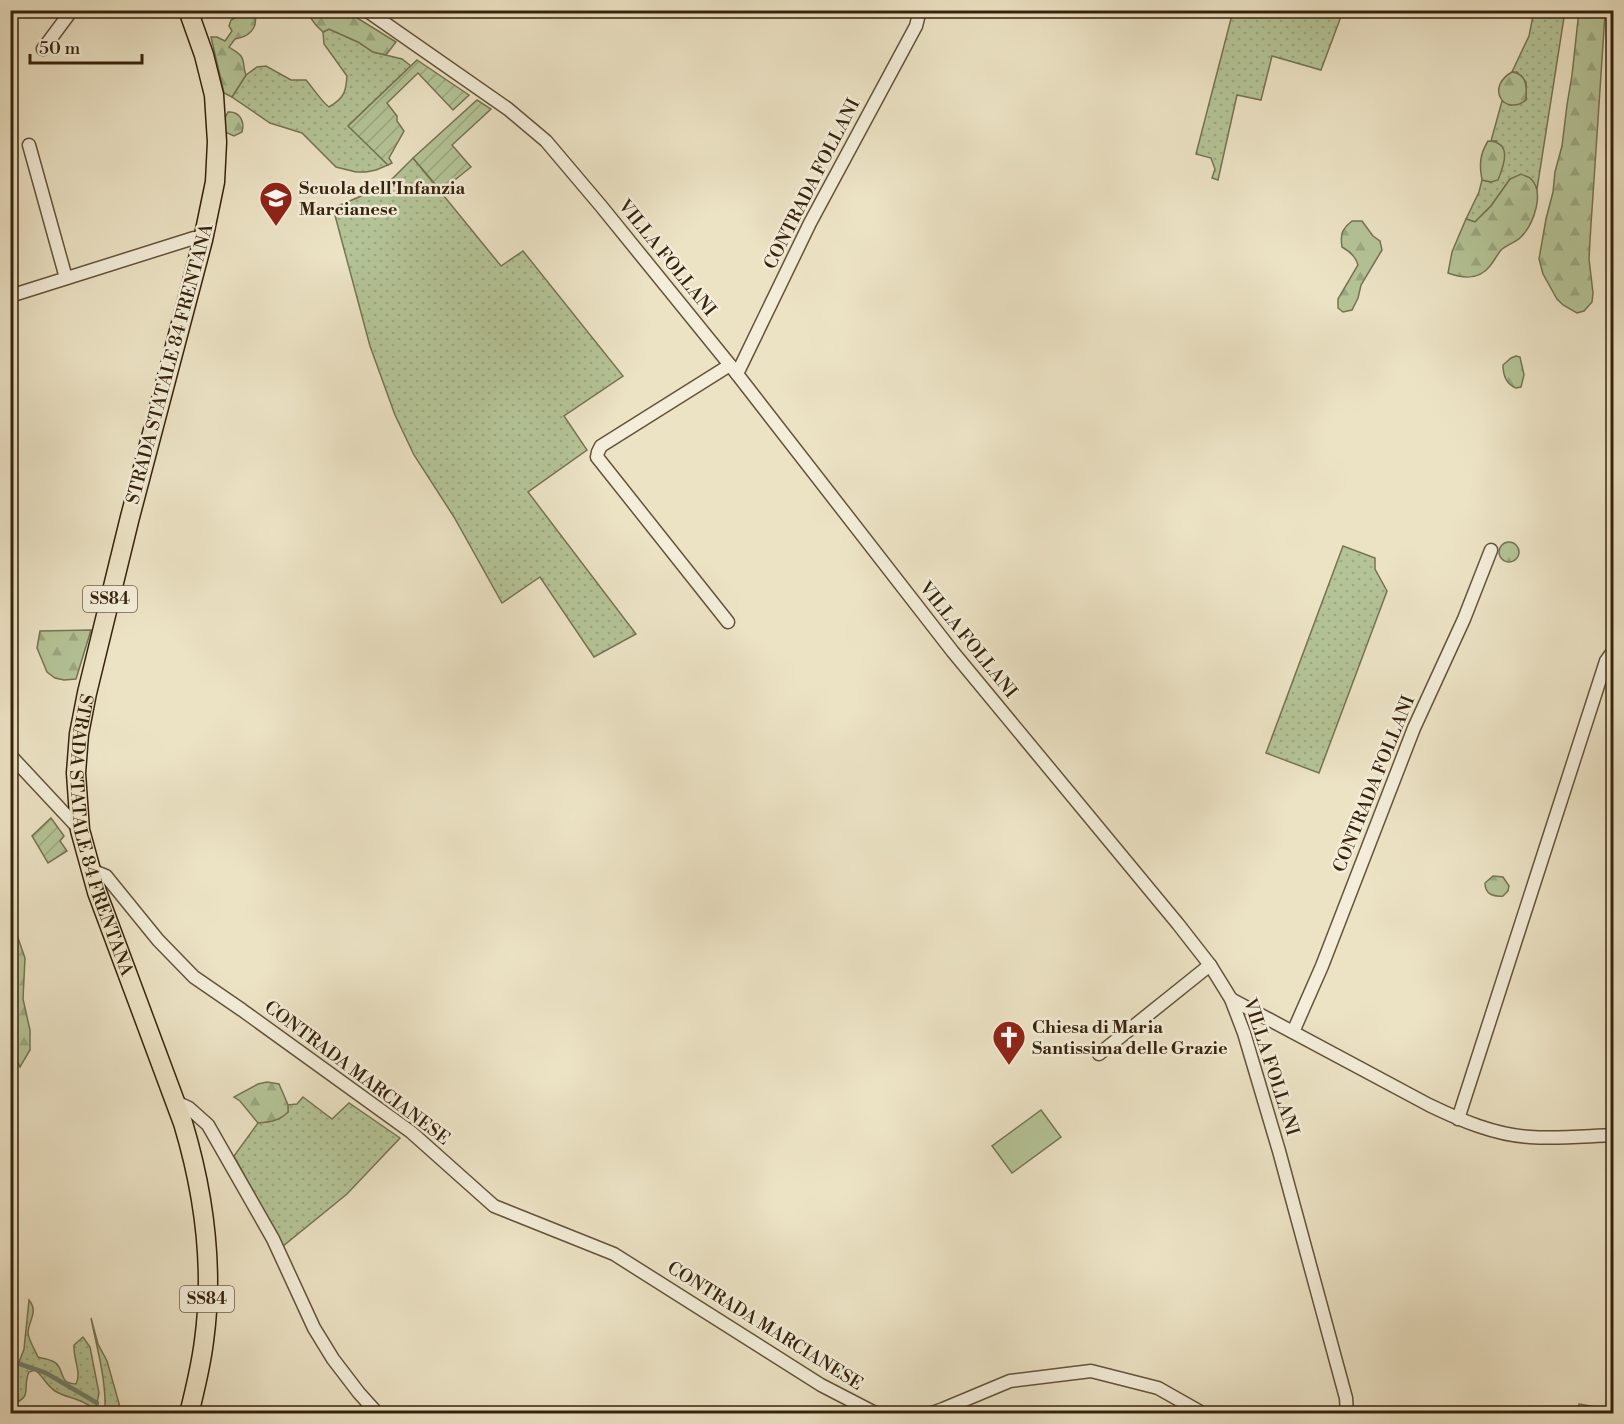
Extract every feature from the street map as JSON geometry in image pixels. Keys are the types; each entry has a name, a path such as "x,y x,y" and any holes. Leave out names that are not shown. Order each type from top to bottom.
{"main road":[{"name":"STRADA STATALE 84 FRENTANA","path":"188,10 204,55 214,95 216,142 214,182 203,240 130,517 85,704 79,734 76,772 80,830 97,892 174,1101 191,1150 198,1183 207,1245 207,1308 200,1370 189,1413"}],"street":[{"path":"43,49 72,10"},
{"name":"VILLA FOLLANI","path":"366,10 508,109 546,141 733,370 946,642 1210,965 1231,999 1244,1033 1279,1151 1346,1398 1347,1413"},
{"name":"CONTRADA FOLLANI","path":"733,370 916,26 920,10"},
{"path":"29,145 66,278"},
{"path":"10,296 194,238 203,240"},
{"path":"728,622 597,457 601,446 733,370"},
{"name":"CONTRADA FOLLANI","path":"1293,1032 1322,966 1414,728 1464,619 1491,550"},
{"path":"1458,1119 1606,661 1614,650"},
{"path":"10,755 80,830"},
{"name":"CONTRADA MARCIANESE","path":"91,870 106,876 158,940 194,977 411,1132 494,1206 614,1254 821,1385 877,1413"},
{"path":"1099,1054 1210,965"},
{"path":"1231,999 1458,1119 1500,1132 1528,1137 1614,1135"},
{"path":"174,1101 189,1108 208,1125 273,1239 314,1328 333,1359 378,1413"},
{"path":"929,1413 1010,1381 1091,1371 1158,1388 1204,1413"}],"green space":[{"path":"306,11 346,11 396,42 386,55 373,52 358,42 329,29 323,32"},
{"path":"1233,11 1343,11 1321,70 1272,56 1261,100 1237,95 1218,180 1212,178 1215,169 1211,158 1196,154"},
{"path":"1534,11 1565,11 1537,189 1531,179 1510,179 1491,206 1475,222 1466,219 1482,180 1491,182 1496,141 1491,141 1502,101 1511,105 1526,99 1526,82 1517,72 1512,72 1529,36"},
{"path":"1579,11 1605,11 1605,14 1589,259 1593,293 1592,302 1584,311 1577,313 1557,299 1543,274 1539,259 1562,146"},
{"path":"244,13 255,15 256,20 251,32 235,39 229,47 241,56 246,75 232,97 224,93 211,37 225,41 232,31 229,26 231,20"},
{"path":"329,29 358,42 373,52 402,59 411,66 349,125 388,165 376,170 356,172 336,167 302,133 270,123 232,97 246,75 257,67 266,66 291,80 306,80 326,105 329,107 334,104 343,94 347,76 324,44 323,32"},
{"path":"417,60 469,95 453,110 418,73 387,103 397,116 397,121 404,131 389,158 392,163 388,165 348,126"},
{"path":"1512,72 1523,78 1526,86 1526,100 1511,105 1505,103 1499,92 1504,78"},
{"path":"477,100 491,109 452,145 471,167 441,191 413,158"},
{"path":"228,112 236,113 242,121 242,132 234,136 225,132 225,118"},
{"path":"1488,141 1501,145 1505,155 1498,180 1491,182 1482,180 1481,169 1483,150"},
{"path":"413,158 501,266 523,251 623,376 564,416 587,450 528,492 636,634 594,657 540,577 502,603 454,517 414,455 395,415 370,346 333,208 385,186"},
{"path":"1521,174 1530,178 1537,191 1536,208 1525,232 1519,239 1501,250 1486,271 1481,274 1465,277 1448,273 1452,252 1466,219 1475,222 1491,206 1510,179"},
{"path":"1352,221 1362,221 1373,236 1380,241 1382,250 1361,285 1352,310 1343,312 1338,308 1338,299 1358,265 1352,254 1342,247 1342,232"},
{"path":"1516,356 1520,357 1524,375 1521,387 1516,388 1506,379 1503,365"},
{"path":"1509,542 1516,545 1519,552 1516,559 1509,562 1502,559 1499,552 1502,545"},
{"path":"1343,546 1375,558 1375,569 1387,591 1319,773 1266,753"},
{"path":"91,630 76,679 55,678 47,672 37,648 40,631"},
{"path":"51,818 64,836 60,841 67,851 48,863 32,836"},
{"path":"1493,876 1503,877 1509,886 1503,896 1493,895 1486,890 1485,883"},
{"path":"10,915 25,958 23,999 30,1030 30,1050 20,1067 11,1048"},
{"path":"267,1082 279,1084 288,1105 288,1112 278,1119 258,1123 234,1097 258,1084"},
{"path":"303,1097 332,1119 349,1103 400,1138 347,1194 283,1246 234,1156 258,1123 272,1121 288,1112 288,1105 297,1104"},
{"path":"1041,1110 1061,1137 1012,1173 992,1146"},
{"path":"29,1300 33,1309 28,1329 32,1345 38,1357 57,1364 67,1382 76,1384 78,1380 74,1345 83,1337 90,1347 99,1393 95,1413 89,1413 91,1407 87,1404 55,1391 35,1370 29,1372 24,1397 11,1405 11,1384 24,1349"},
{"path":"91,1318 98,1344 107,1361 120,1407 124,1413 112,1413 105,1410 103,1375"},
{"path":"1579,1404 1613,1410 1613,1413 1577,1413"}],"waterway":[{"path":"20,1364 46,1373 97,1403"},
{"path":"105,1408 114,1414"}],"place":[{"name":"Scuola dell'Infanzia Marcianese","path":"276,227"},
{"name":"Chiesa di Maria Santissima delle Grazie","path":"1009,1066"}]}
